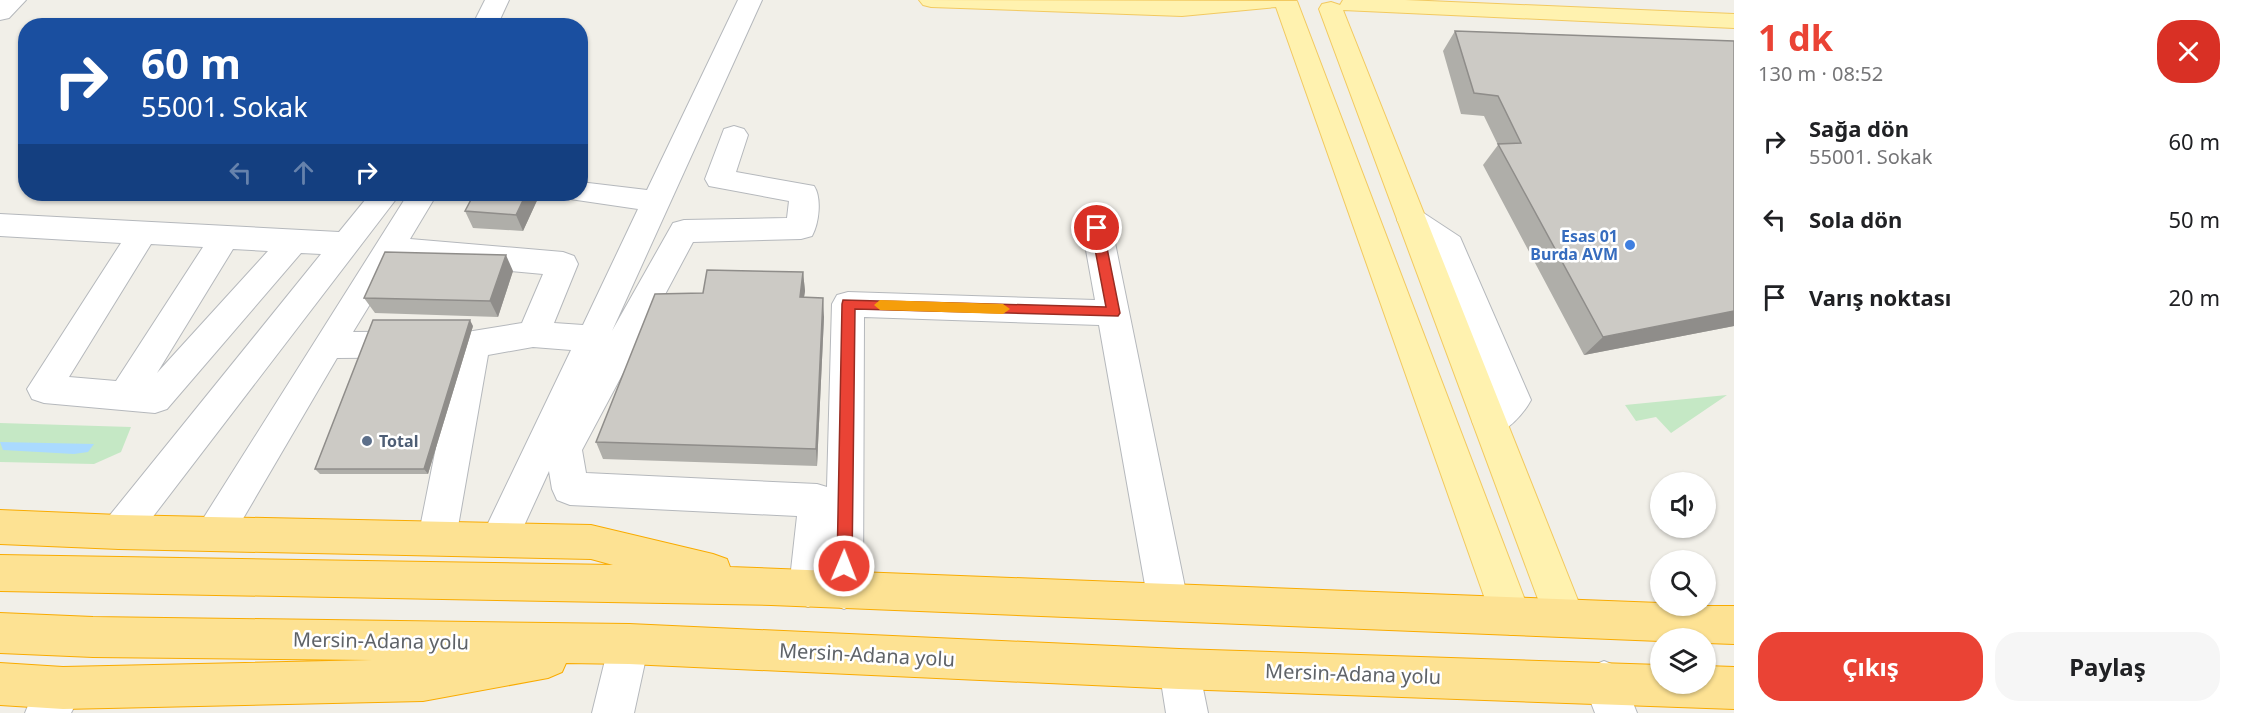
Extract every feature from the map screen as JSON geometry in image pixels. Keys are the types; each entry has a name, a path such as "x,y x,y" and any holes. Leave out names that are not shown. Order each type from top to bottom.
{"highway":[{"path":"0,527 119,532 591,542 771,586"},
{"path":"0,573 771,586 1734,625"},
{"name":"Mersin-Adana yolu","path":"0,633 93,637 629,644 1179,669 1610,697 1734,687"},
{"path":"0,684 54,700 423,680 629,644"}],"main road":[{"path":"931,0 1182,9 1275,2 1306,9 1349,5 1734,21"},
{"path":"1275,2 1510,616"},
{"path":"1349,5 1412,220"},
{"path":"1489,421 1565,618"}],"street":[{"path":"0,13 14,0"},
{"path":"488,18 497,0"},
{"path":"499,540 750,0"},
{"path":"734,135 719,179 804,193 801,228 684,231 564,449 570,489 817,500 826,589"},
{"path":"588,193 656,201"},
{"path":"119,532 380,201"},
{"path":"214,534 418,201"},
{"path":"1412,220 1449,245 1514,400 1489,421"},
{"path":"0,225 346,244"},
{"path":"1097,228 1168,602"},
{"path":"143,233 44,388 155,399 294,241"},
{"path":"125,396 225,237"},
{"path":"388,248 562,264 533,334"},
{"path":"826,589 848,304 1113,313"},
{"path":"328,345 473,344 533,334 592,339"},
{"path":"437,538 473,344"},
{"path":"613,713 629,644"},
{"path":"1179,669 1187,713"}],"green space":[{"path":"1727,395 1671,433 1656,417 1636,421 1625,405"},
{"path":"0,423 131,427 121,452 94,464 0,462"}],"water":[{"path":"0,442 94,444 88,452 74,454 3,450"}],"building":[{"name":"Esas 01 Burda AVM","path":"1455,31 1734,41 1734,311 1603,337 1498,144 1521,143 1498,96 1474,93"},
{"path":"470,201 523,201 516,215 465,211"},
{"path":"385,252 506,255 490,301 364,298"},
{"path":"707,270 803,272 800,297 823,298 816,449 596,442 655,294 703,293"},
{"path":"373,320 470,320 424,469 315,469"}],"slow traffic":[{"path":"880,305 1003,309"}],"place":[{"name":"Esas 01 Burda AVM","path":"1630,245"},
{"name":"Total","path":"367,441"}],"route":[{"path":"844,566 848,304 1113,313 1097,228"}]}
